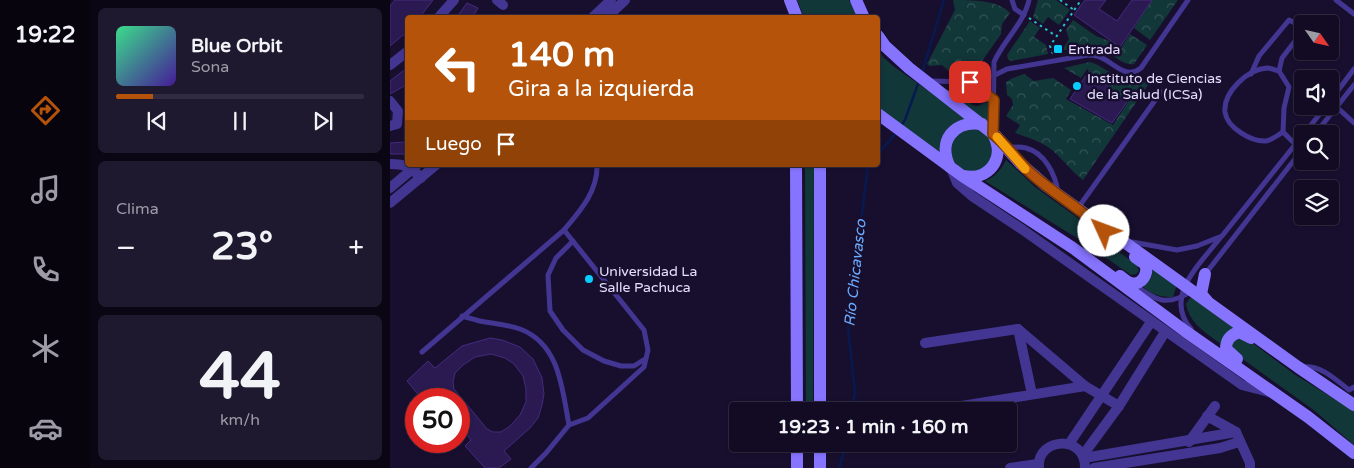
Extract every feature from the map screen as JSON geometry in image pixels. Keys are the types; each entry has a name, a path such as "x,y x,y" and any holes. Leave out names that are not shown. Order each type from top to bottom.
{"main road":[{"path":"856,0 863,15"},
{"path":"880,39 909,68 982,124 1021,164 1059,195 1298,367"},
{"path":"882,118 1053,242 1277,394 1354,453"},
{"path":"982,124 974,123 956,128 948,138 945,150 946,157 956,172 972,178 992,168 998,149 993,134"},
{"path":"796,167 797,402"},
{"path":"820,167 820,402"},
{"path":"1053,242 1078,246 1132,283 1138,283 1147,272 1145,264 1117,244 1092,218"},
{"path":"1205,274 1201,294 1207,301"},
{"path":"1277,394 1258,375 1231,355 1226,349 1226,342 1232,334 1239,332 1246,335 1298,367 1350,395"},
{"path":"797,452 797,468"},
{"path":"820,452 820,468"}],"street":[{"path":"441,15 454,0"},
{"path":"595,15 612,0"},
{"path":"609,15 625,0"},
{"path":"390,64 405,53"},
{"path":"390,101 398,111 398,124 390,126"},
{"path":"390,164 405,165"},
{"path":"390,188 415,167 421,178"},
{"path":"390,204 434,167"},
{"path":"1053,242 1151,322 1242,385 1277,394"},
{"path":"1069,444 1151,322"},
{"path":"925,343 1018,329 1085,386 1118,406"},
{"path":"1018,329 1032,394"},
{"path":"1084,460 1165,332"},
{"path":"984,402 1085,386"},
{"path":"1181,454 1215,406"},
{"path":"1207,416 1238,437 1250,463 1250,468"},
{"path":"1084,460 1190,440 1238,437"},
{"path":"1094,468 1220,448 1238,437"},
{"path":"1010,468 1038,466 1042,454 1049,447 1059,443 1069,444 1078,449 1084,460"}],"lane":[{"path":"1012,0 1015,9 1024,15"},
{"path":"993,134 994,62 1024,15 1029,0"},
{"path":"924,79 970,82 993,76 1007,69 1088,55 1104,59 1123,71 1136,72 1141,68 1188,0"},
{"path":"1336,0 1354,14"},
{"path":"1251,74 1259,56 1289,20 1299,25 1302,32 1282,58 1279,71 1288,87 1284,108 1283,132 1294,144"},
{"path":"1279,71 1266,68 1246,76 1230,91 1225,112 1231,126 1254,140 1269,141 1283,132"},
{"path":"1339,89 1354,69"},
{"path":"970,82 994,100"},
{"path":"1339,104 1354,85"},
{"path":"1077,208 1161,92"},
{"path":"1339,108 1354,122"},
{"path":"1311,125 1319,115"},
{"path":"1322,125 1330,115"},
{"path":"1005,146 1027,148 1046,162 1053,171 1059,195"},
{"path":"1208,347 1184,319 1180,305 1182,298 1222,236 1294,146"},
{"path":"1132,283 1152,298 1165,301 1182,298 1188,288 1205,274 1294,160"},
{"path":"422,352 564,230 580,212 592,192 597,167"},
{"path":"531,468 569,425 588,418 644,367 648,350 644,330 564,230"},
{"path":"1121,239 1177,250 1197,246 1222,236"},
{"path":"574,241 556,258 548,276 550,310 554,317 563,330 583,350 604,361 620,366 634,366 645,359"},
{"path":"462,316 521,329 539,341 550,355 559,372 569,425"}],"path":[{"path":"1060,0 1074,10"},
{"path":"1053,54 1050,46 1081,0"},
{"path":"1029,18 1056,36"}],"green space":[{"path":"797,0 849,0 857,15 803,15"},
{"path":"953,0 992,3 999,5 1010,13 1002,24 1001,34 980,64 977,63 973,68 955,77 942,65 930,66 927,64 955,10"},
{"path":"1038,0 1056,0 1070,10 1059,25 1048,17 1043,24 1033,17"},
{"path":"1152,0 1178,0 1150,40 1134,28"},
{"path":"1073,20 1096,36 1112,42 1121,48 1130,34 1147,45 1134,64 1124,63 1103,49 1094,47 1065,50 1063,49 1069,39 1066,30"},
{"path":"1030,21 1040,28 1034,37 1046,45 1048,54 1011,61 1007,55"},
{"path":"880,52 893,66 967,118 953,124 946,131 940,155 880,109"},
{"path":"1090,62 1120,78 1126,80 1140,79 1148,85 1083,180 1047,146 1015,133 1020,125 1006,116 1013,105 1012,99 1007,95 1006,82 1024,74 1034,81 1053,78 1071,90 1066,99 1113,125 1128,102 1087,69 1081,78 1064,68"},
{"path":"967,89 970,91 968,100 972,105 978,106 986,102 989,104 988,125 941,90"},
{"path":"966,129 979,129 991,138 992,160 980,170 968,171 962,169 951,156 950,150 953,138"},
{"path":"1006,160 1035,187 1086,224 1112,247 1137,265 1139,271 1131,275 1077,238 985,181 997,173"},
{"path":"805,167 814,167 813,402 806,402"},
{"path":"1153,267 1177,284 1173,297 1157,295 1143,287 1152,276"},
{"path":"1190,298 1193,298 1238,327 1221,344 1199,327 1191,317 1186,304"},
{"path":"1237,338 1246,338 1294,374 1354,411 1354,445 1315,411 1237,355 1232,347"}],"building":[{"path":"395,0 433,0 421,15 405,15 405,34 390,46 390,6"},
{"path":"1085,0 1106,0 1099,9 1117,21 1132,0 1152,0 1120,47 1074,15"},
{"path":"467,3 478,8 474,15 458,15"},
{"path":"405,69 405,86 390,94 390,81"},
{"path":"1089,71 1127,102 1112,123 1070,99"},
{"path":"405,142 405,154 390,154 390,143"},
{"path":"490,338 502,340 520,347 533,359 542,378 544,394 538,418 530,428 504,451 511,459 499,468 485,468 470,452 470,408 487,429 493,432 501,432 510,426 520,415 526,402 523,376 514,364 505,358 491,354 475,357 463,365 455,373 454,388 413,388 407,381 428,361 435,368 462,346"}],"waterway":[{"name":"Río Chicavasco","path":"922,73 944,0"},
{"name":"Río Chicavasco","path":"901,126 919,81"},
{"name":"Río Chicavasco","path":"880,152 896,133"},
{"name":"Río Chicavasco","path":"853,402 855,392 848,328 868,167"},
{"name":"Río Chicavasco","path":"839,468 844,452"}],"slow traffic":[{"path":"997,137 1025,169"}],"place":[{"name":"Entrada","path":"1058,49"},
{"name":"Instituto de Ciencias de la Salud (ICSa)","path":"1077,86"},
{"name":"Universidad La Salle Pachuca","path":"589,279"}],"route":[{"path":"970,82 994,100 993,134 1021,164 1045,185 1092,218 1104,231"}]}
